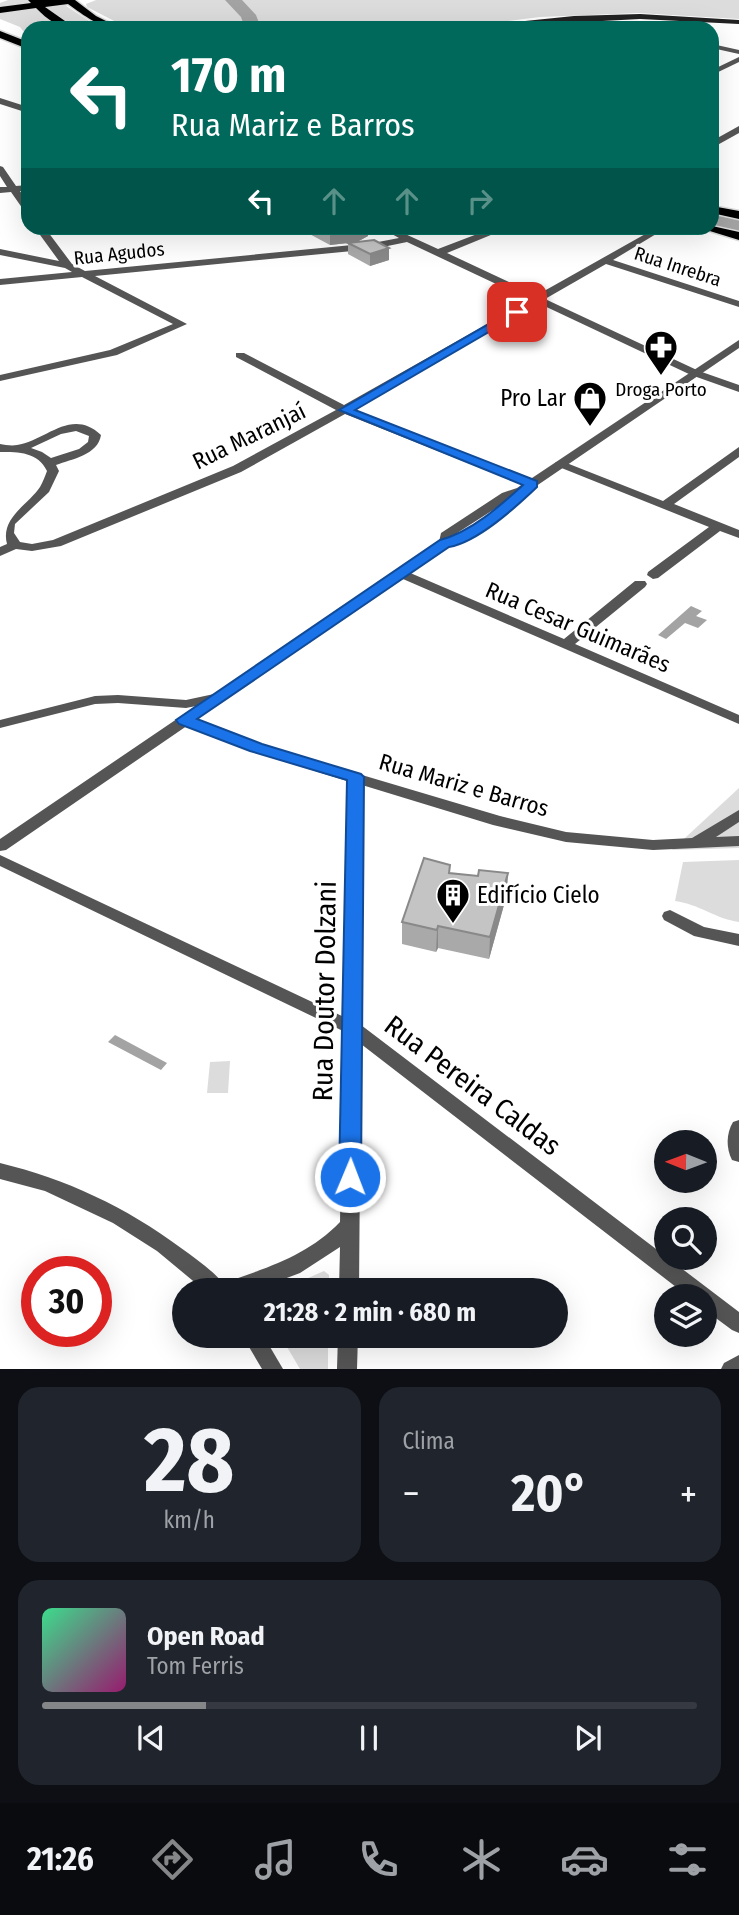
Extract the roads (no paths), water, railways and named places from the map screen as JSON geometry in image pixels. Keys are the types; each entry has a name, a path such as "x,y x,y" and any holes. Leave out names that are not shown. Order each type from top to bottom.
{"main road":[{"path":"0,9 71,0 98,21"},
{"path":"35,3 56,21"},
{"path":"544,21 592,16 671,17 739,22"},
{"path":"0,34 21,45"},
{"path":"719,211 739,215"},
{"path":"719,231 739,236"}],"street":[{"path":"719,48 739,52"},
{"path":"719,69 739,59"},
{"path":"0,101 21,108"},
{"path":"719,141 739,129"},
{"path":"0,169 21,200"},
{"path":"0,190 21,188"},
{"path":"45,235 68,266"},
{"path":"400,235 695,373 739,389"},
{"path":"438,253 483,235"},
{"name":"Rua Maranjaí","path":"13,545 40,547 84,533 237,469 650,235"},
{"name":"Rua Agudos","path":"0,282 373,246 408,239"},
{"path":"0,252 68,266 182,324 113,353 0,378"},
{"path":"12,254 57,252"},
{"name":"Rua Inrebra","path":"606,261 739,304"},
{"path":"0,846 445,543 456,541 507,507 532,484 739,343"},
{"path":"240,355 345,410 532,484"},
{"path":"19,449 39,442 59,429 83,429 95,435 94,443 87,448 49,463"},
{"path":"0,448 36,453 49,463 53,471 49,484 9,523 7,536 13,545 0,552"},
{"path":"665,505 739,451"},
{"path":"560,465 739,534"},
{"path":"653,575 718,526"},
{"name":"Rua Cesar Guimarães","path":"401,573 739,720"},
{"path":"566,644 640,584"},
{"path":"0,724 95,701 132,700 186,704 221,697"},
{"name":"Rua Mariz e Barros","path":"132,700 256,748 498,821 566,837 622,844 739,841"},
{"name":"Rua Doutor Dolzani","path":"349,1278 355,777"},
{"path":"695,843 739,815"},
{"name":"Rua Pereira Caldas","path":"0,860 352,1028 687,1284"},
{"path":"670,916 701,932 739,940"},
{"path":"739,1127 736,1136 739,1155"},
{"path":"0,1171 72,1193 119,1216 164,1246 203,1278"},
{"path":"271,1278 332,1245 349,1226"},
{"name":"Rua Pereira Caldas","path":"717,1307 739,1324"},
{"path":"260,1348 273,1369"},
{"path":"346,1369 347,1348"},
{"path":"731,1369 739,1364"}],"waterway":[{"path":"719,221 739,225"}],"place":[{"name":"Droga Porto","path":"661,377"},
{"name":"Pro Lar","path":"590,428"},
{"name":"Edifício Cielo","path":"453,925"}]}
